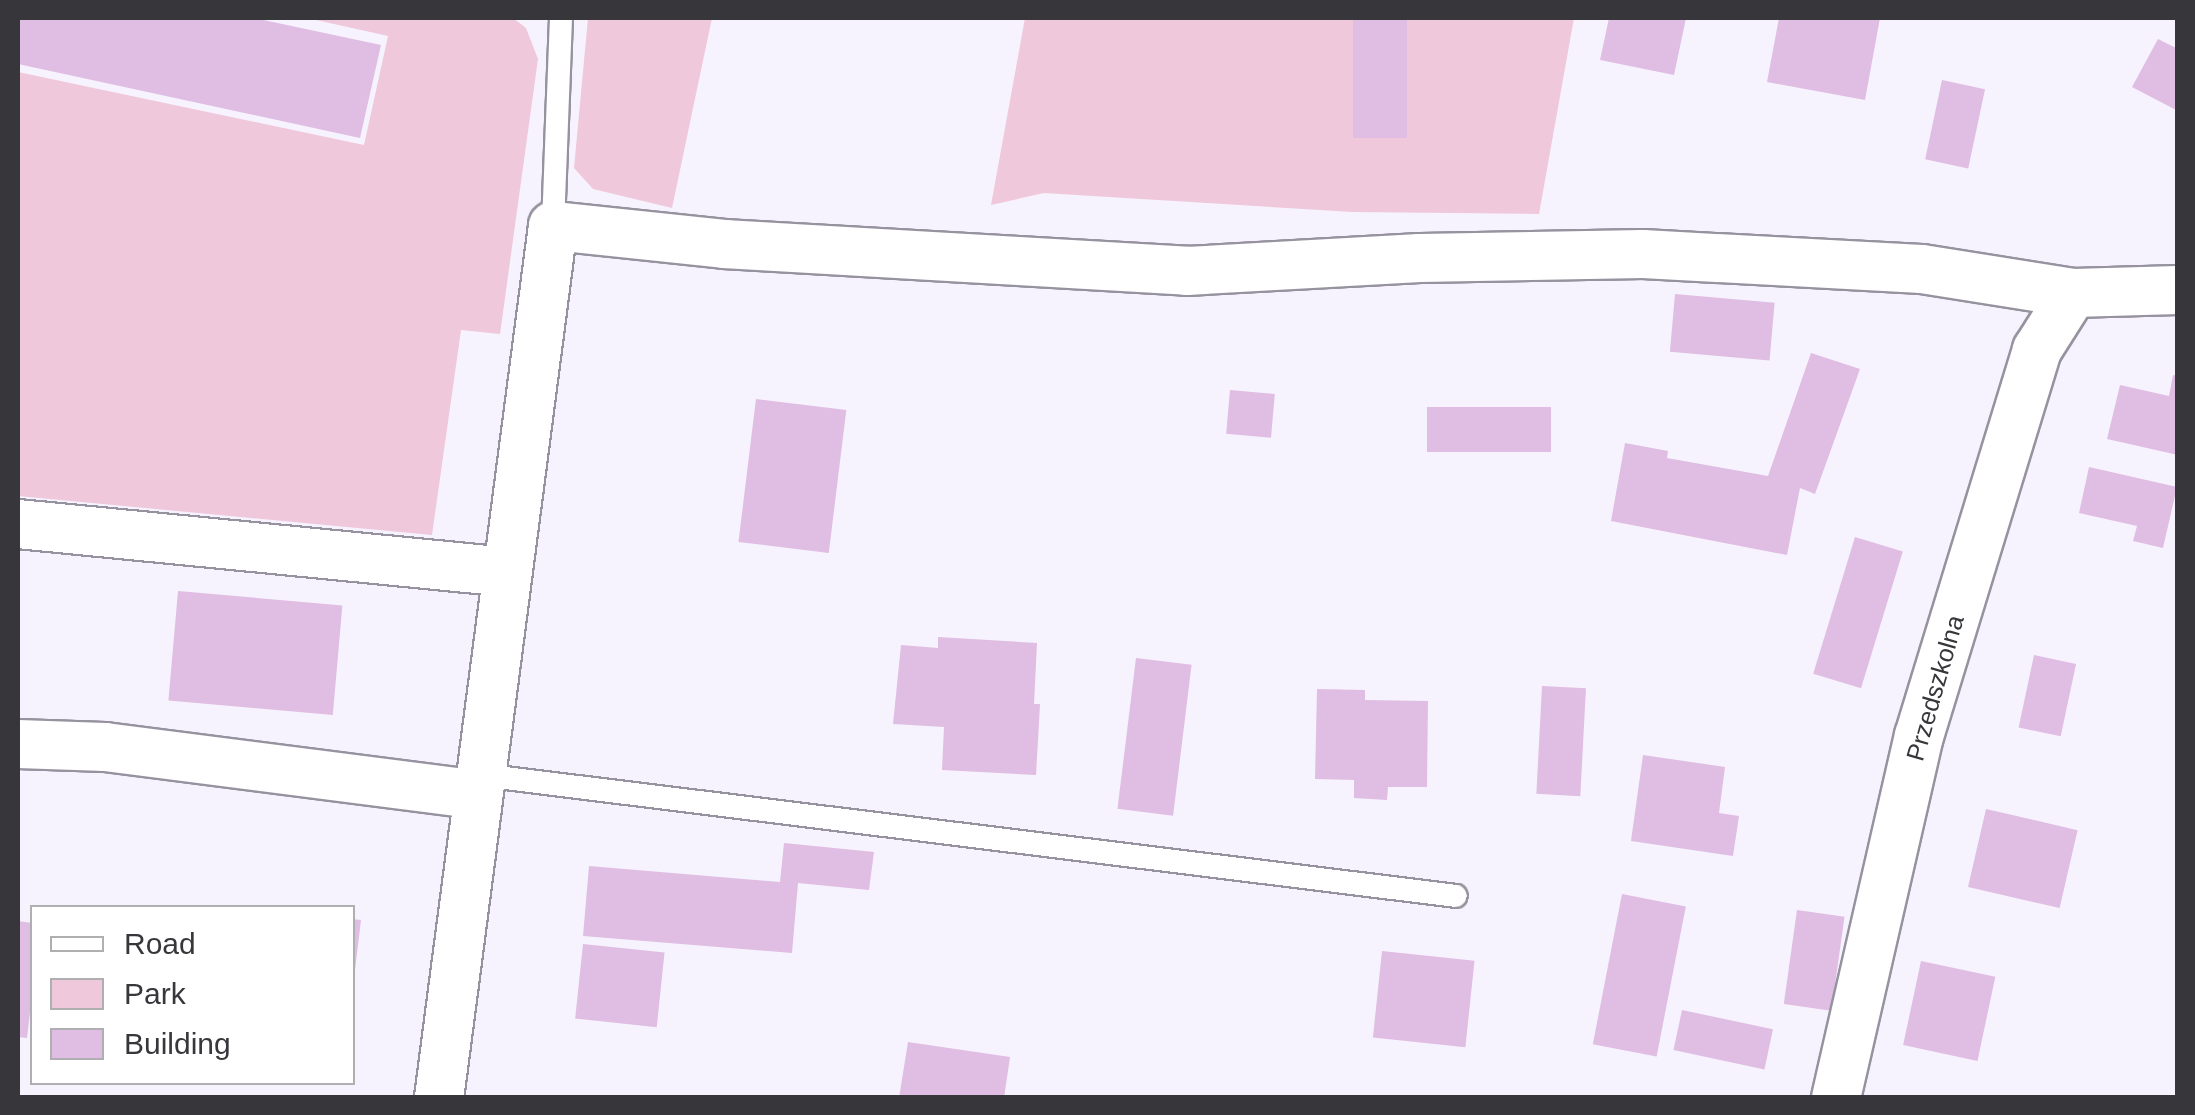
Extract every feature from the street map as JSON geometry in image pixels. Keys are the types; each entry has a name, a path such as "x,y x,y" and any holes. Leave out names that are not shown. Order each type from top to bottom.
{"street":[{"path":"439,1098 553,226 724,244 1186,270 1420,258 1700,256 1922,269 2073,293 2178,290"},
{"name":"Przedszkolna","path":"1836,1098 1918,736 2037,350 2073,293"},
{"path":"18,524 508,572"},
{"path":"18,744 105,746 480,785"}],"lane":[{"path":"553,226 561,18"},
{"path":"480,785 1456,896"}],"green space":[{"path":"307,18 513,18 526,28 538,59 500,334 461,330 432,535 18,496 18,72 364,145 388,36"},
{"path":"588,18 712,18 672,208 593,189 574,168"},
{"path":"1025,18 1574,18 1539,214 1353,212 1044,193 991,205"}],"building":[{"path":"19,18 254,18 381,45 360,138 18,64"},
{"path":"1353,18 1407,18 1407,138 1353,138"},
{"path":"1609,18 1686,18 1674,75 1600,60"},
{"path":"1779,18 1880,18 1865,100 1767,82"},
{"path":"2158,39 2178,49 2178,111 2132,87"},
{"path":"1942,80 1985,89 1968,168 1925,159"},
{"path":"1675,294 1775,303 1770,360 1670,352"},
{"path":"1811,353 1860,369 1815,494 1800,488 1787,555 1611,521 1625,443 1668,451 1667,458 1768,476"},
{"path":"2173,375 2178,376 2178,455 2107,439 2120,385 2169,396"},
{"path":"1230,390 1275,394 1271,438 1226,434"},
{"path":"756,399 846,410 829,553 738,542"},
{"path":"1427,407 1551,407 1551,452 1427,452"},
{"path":"2089,467 2177,487 2163,548 2133,541 2137,526 2079,513"},
{"path":"1855,537 1903,552 1861,688 1813,674"},
{"path":"178,591 342,605 333,715 168,701"},
{"path":"938,637 1037,643 1034,704 1040,704 1036,775 942,770 944,727 893,724 901,645 938,648"},
{"path":"2034,655 2076,664 2061,736 2019,727"},
{"path":"1136,658 1192,665 1173,816 1117,809"},
{"path":"1542,686 1586,688 1580,796 1536,794"},
{"path":"1317,689 1365,690 1365,700 1428,701 1427,787 1388,787 1387,800 1354,798 1354,780 1315,779"},
{"path":"1643,755 1725,767 1719,813 1739,816 1733,856 1631,841"},
{"path":"1986,809 2078,830 2060,908 1968,887"},
{"path":"784,843 874,852 869,890 798,883 792,953 583,936 589,866 780,882"},
{"path":"1622,894 1686,906 1657,1057 1593,1044"},
{"path":"1797,910 1845,917 1831,1011 1784,1004"},
{"path":"355,919 361,920 355,970"},
{"path":"18,921 30,923 30,1012 27,1038 18,1037"},
{"path":"583,944 665,953 657,1027 575,1019"},
{"path":"1382,951 1474,961 1465,1047 1373,1038"},
{"path":"1921,961 1995,977 1977,1061 1903,1045"},
{"path":"1682,1010 1773,1029 1764,1069 1673,1050"},
{"path":"908,1042 1010,1057 1004,1098 899,1098"}]}
